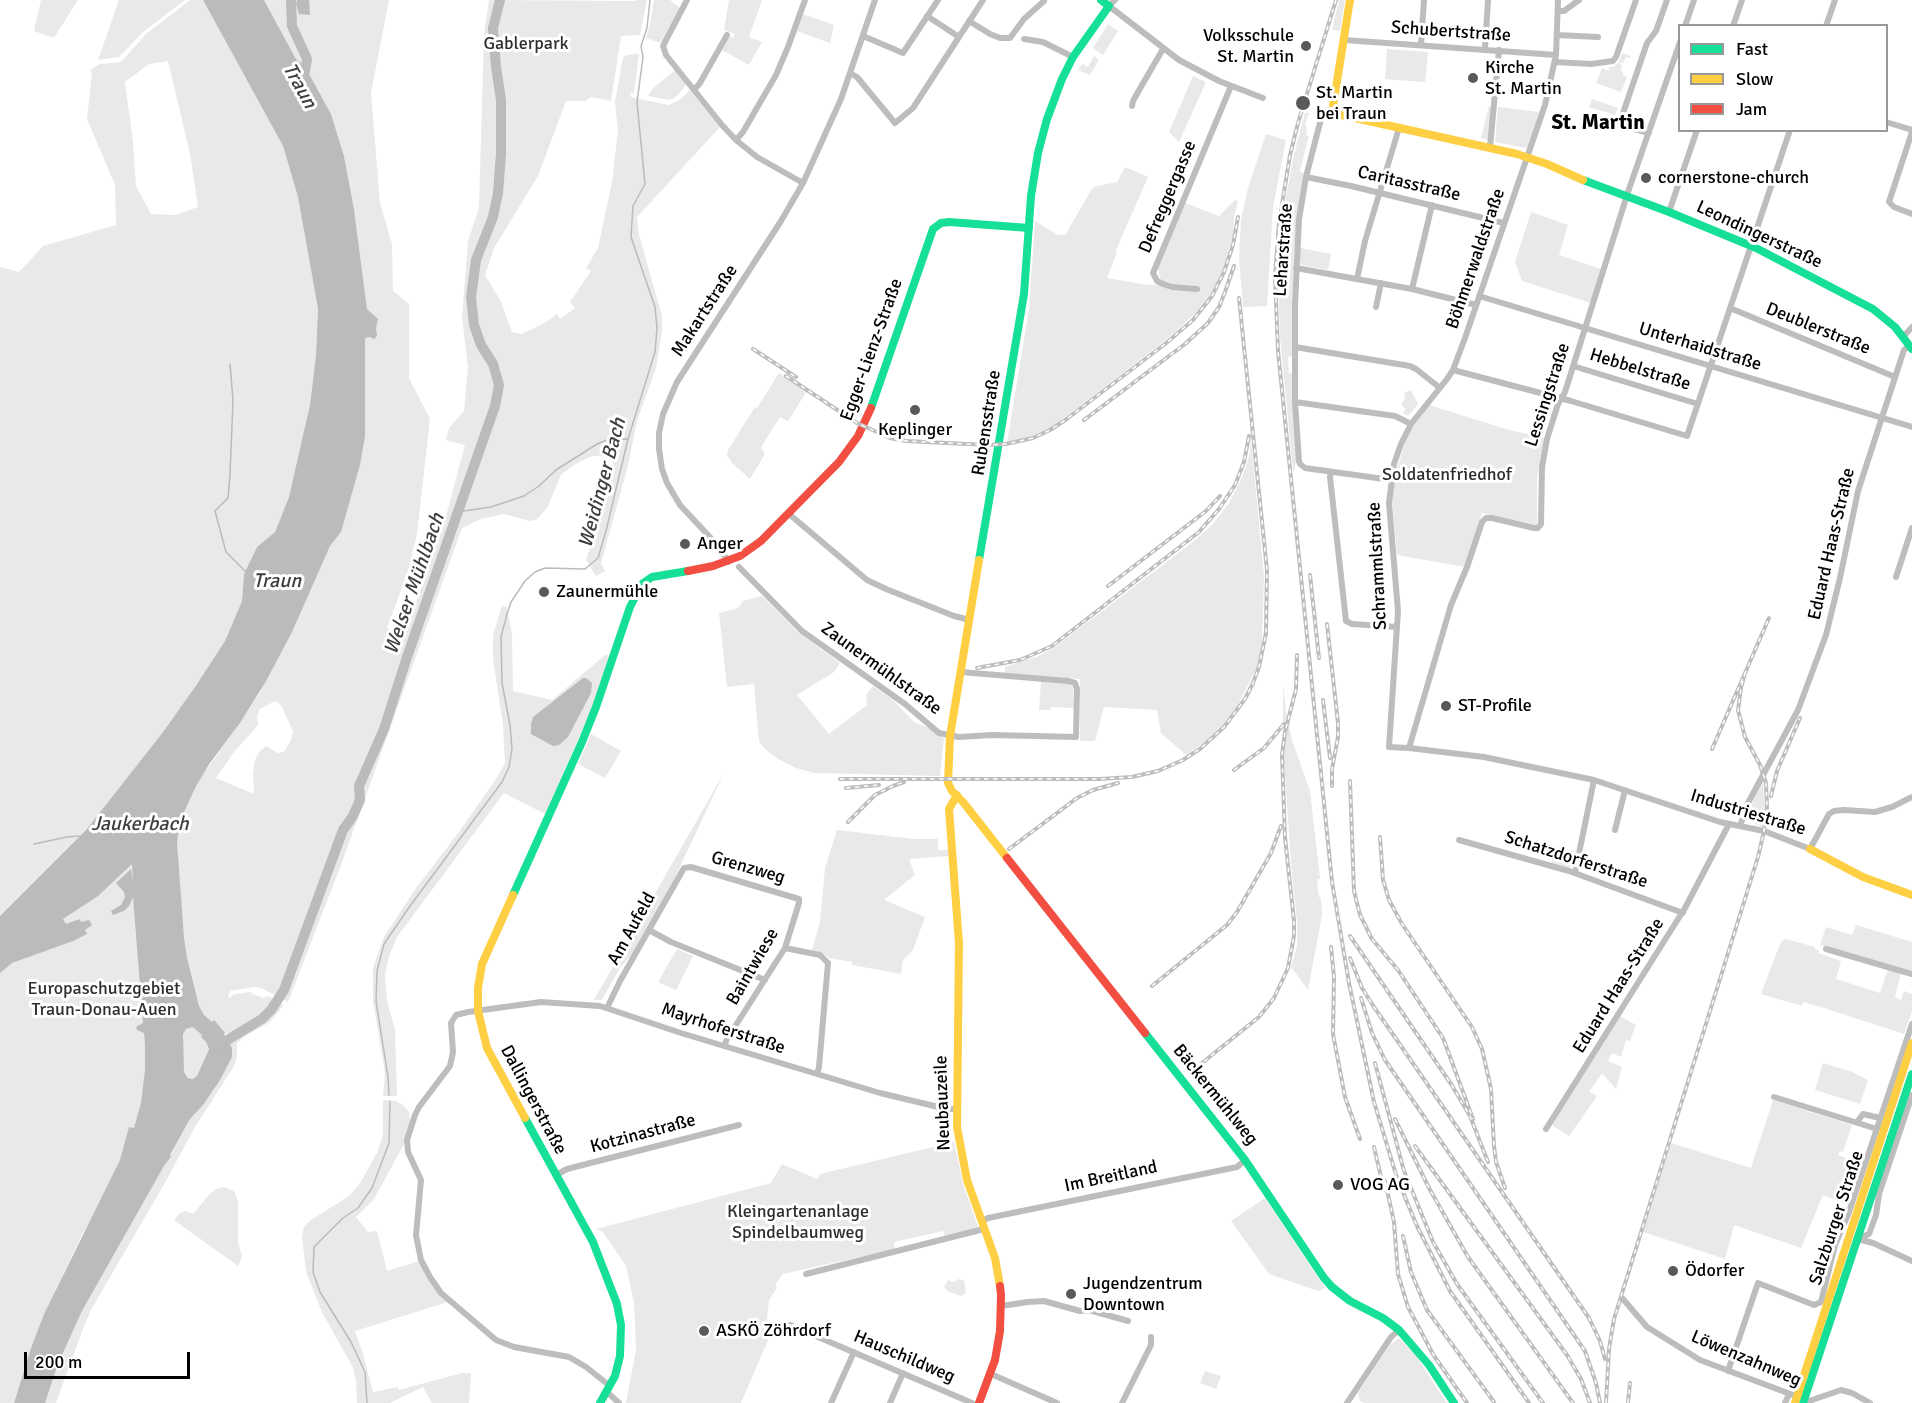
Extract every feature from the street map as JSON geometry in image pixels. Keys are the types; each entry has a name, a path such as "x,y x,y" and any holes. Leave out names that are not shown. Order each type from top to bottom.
{"street":[{"path":"687,0 666,40 664,49 666,55 736,140 757,157 803,183"},
{"path":"736,140 776,75 805,0"},
{"name":"Makartstraße","path":"728,562 722,549 686,512 671,490 662,469 659,450 660,425 677,382 803,183 850,74 875,0"},
{"path":"863,36 903,53 938,0"},
{"path":"850,74 857,77 895,123 913,108 983,0"},
{"path":"1333,110 1350,0"},
{"path":"1421,45 1424,0"},
{"path":"1485,50 1488,0"},
{"name":"Böhmerwaldstraße","path":"1453,370 1545,105 1555,58 1558,0"},
{"path":"1558,11 1564,11 1579,0"},
{"name":"Schubertstraße","path":"1344,40 1499,50 1591,64 1613,61 1636,0"},
{"path":"1649,133 1620,125 1647,44 1656,31 1667,0"},
{"path":"1686,24 1694,0"},
{"path":"1734,24 1742,0"},
{"path":"1827,24 1835,0"},
{"path":"969,21 1000,38 1010,38 1024,19 1044,1"},
{"path":"1108,2 1163,49 1200,72 1263,98"},
{"name":"Rubensstraße","path":"957,795 948,783 950,736 1024,294 1033,178 1042,136 1058,89 1073,57 1108,2"},
{"path":"927,16 959,37"},
{"path":"694,90 727,35"},
{"path":"1557,35 1598,37"},
{"path":"1024,39 1043,42 1073,57"},
{"path":"1132,106 1163,49"},
{"path":"1490,147 1499,50"},
{"name":"Lessingstraße","path":"1409,748 1451,605 1482,522 1492,518 1534,528 1538,528 1541,524 1542,467 1547,439 1627,197 1678,52"},
{"name":"Defreggergasse","path":"1197,288 1172,287 1163,284 1154,277 1153,273 1231,86"},
{"name":"Leondingerstraße","path":"1333,110 1340,115 1527,157 1669,212 1751,246 1873,309 1890,322 1911,347"},
{"name":"Leharstraße","path":"1333,110 1322,115 1306,177 1299,219 1296,268 1295,402 1300,464 1305,468 1391,480"},
{"path":"1888,122 1912,131 1889,202 1894,207 1912,214"},
{"path":"1357,279 1365,241 1399,128"},
{"path":"1669,212 1696,132"},
{"path":"1453,370 1562,398 1687,436 1789,132"},
{"name":"Caritasstraße","path":"1306,177 1504,223"},
{"path":"1412,290 1432,205"},
{"name":"Egger-Lienz-Straße","path":"728,562 754,546 789,514 839,462 864,426 933,228 941,223 949,222 1029,228"},
{"path":"1296,268 1412,290 1476,305"},
{"path":"1376,307 1381,284"},
{"name":"Unterhaidstraße","path":"1479,296 1912,427"},
{"name":"Deublerstraße","path":"1730,308 1895,377"},
{"path":"1903,337 1912,327"},
{"path":"1295,347 1410,366 1440,388"},
{"name":"Eduard Haas-Straße","path":"1740,826 1748,803 1798,710 1826,634 1858,491 1904,350 1911,347"},
{"name":"Hebbelstraße","path":"1573,366 1698,404"},
{"name":"Schrammlstraße","path":"1389,747 1398,602 1389,503 1391,480 1401,444 1411,424 1453,370"},
{"path":"1295,402 1395,416 1411,424"},
{"path":"1331,471 1346,621 1352,624 1397,627"},
{"path":"789,514 867,580 954,616 970,620"},
{"path":"1896,577 1912,528"},
{"name":"Dallingerstraße","path":"600,1403 609,1389 618,1366 621,1325 617,1304 592,1242 491,1059 483,1038 478,1011 480,976 486,952 582,742 630,607 642,584 652,577 728,562"},
{"name":"Zaunermühlstraße","path":"739,567 802,631 905,704 939,733 950,736 1073,738 1077,735 1075,683 961,672"},
{"name":"Industriestraße","path":"1389,747 1484,757 1594,780 1729,824 1764,831 1810,849 1829,814 1834,811 1875,812 1912,797"},
{"path":"1575,873 1594,780"},
{"path":"1615,830 1624,790"},
{"name":"Neubauzeile","path":"957,795 949,809 959,943 956,1109 967,1180 997,1265 1001,1306 1000,1331 991,1374 979,1403"},
{"name":"Bäckermühlweg","path":"957,795 1245,1160 1323,1278 1350,1302 1383,1318 1399,1330 1429,1365 1454,1403"},
{"name":"Eduard Haas-Straße","path":"1546,1129 1683,913 1729,824"},
{"name":"Schatzdorferstraße","path":"1459,840 1575,873 1683,913"},
{"path":"1810,849 1868,879 1912,895"},
{"name":"Grenzweg","path":"687,867 799,899"},
{"name":"Am Aufeld","path":"607,1008 682,871 687,867"},
{"name":"Baintwiese","path":"724,1046 785,948 799,899"},
{"path":"649,930 670,942 765,980"},
{"path":"785,948 820,956 828,963 817,1074"},
{"path":"1826,949 1912,975"},
{"name":"Mayrhoferstraße","path":"619,1403 609,1389 586,1367 569,1357 514,1347 496,1340 441,1293 430,1277 419,1253 416,1228 421,1180 408,1152 407,1140 419,1107 450,1066 453,1053 451,1023 460,1013 541,1002 607,1008 880,1093 947,1109 956,1109"},
{"name":"Salzburger Straße","path":"1728,1371 1758,1282 1814,1305 1821,1302 1828,1281 1828,1269 1912,1024"},
{"name":"Salzburger Straße","path":"1785,1403 1802,1400 1912,1043"},
{"name":"Salzburger Straße","path":"1853,1238 1912,1074"},
{"name":"Salzburger Straße","path":"1853,1238 1869,1234 1876,1215 1879,1194 1912,1095"},
{"name":"Salzburger Straße","path":"1774,1097 1877,1128"},
{"name":"Salzburger Straße","path":"1857,1122 1863,1114 1881,1118"},
{"name":"Kotzinastraße","path":"555,1175 567,1169 739,1125"},
{"name":"Im Breitland","path":"806,1274 983,1225 1238,1167 1245,1160"},
{"path":"1840,1234 1873,1243 1912,1261"},
{"name":"Löwenzahnweg","path":"1623,1299 1647,1327 1700,1360 1802,1400"},
{"path":"1001,1306 1044,1301 1128,1321"},
{"name":"Hauschildweg","path":"790,1325 972,1403"},
{"path":"1351,1402 1391,1337 1399,1330"},
{"path":"1122,1403 1151,1344 1151,1337"},
{"path":"831,1403 854,1352"},
{"path":"890,1403 903,1373"},
{"path":"991,1374 1057,1403"},
{"path":"1802,1400 1841,1390 1870,1403"}],"green space":[{"path":"41,0 78,0 54,38 34,31"},
{"path":"119,0 185,0 142,33 119,57 98,60"},
{"path":"190,0 203,0 283,146 298,197 318,309 316,355 310,405 289,497 275,532 257,547 244,574 242,601 225,641 163,732 86,830 0,916 0,267 19,272 43,246 116,225 115,185 87,119 92,73 90,70 100,64 121,62 146,34","holes":["168,61 190,154 198,207 176,215 151,214 136,186 125,82 149,64"]},
{"path":"264,0 389,0 371,93 380,203 392,244 393,291 409,304 409,378 430,419 417,534 409,568 387,628 404,638 448,509 465,445 446,440 449,428 464,411 468,368 462,317 468,241 479,208 484,35 489,0 647,0 640,35 621,36 611,101 591,97 585,101 566,101 538,176 494,248 485,275 501,302 512,332 522,334 557,314 560,319 575,308 570,302 591,271 586,268 598,248 612,182 618,130 615,102 623,58 627,55 639,54 634,93 630,93 631,97 668,105 678,101 690,90 720,127 637,217 639,235 662,316 662,332 656,368 637,421 628,466 601,563 605,571 596,576 586,560 615,468 611,458 592,456 575,464 561,475 547,508 536,520 530,521 504,514 481,519 462,528 341,865 288,1002 261,988 230,991 228,998 235,994 251,992 263,998 268,996 283,1006 270,1022 237,1043 237,1057 234,1066 195,1127 92,1308 56,1403 45,1403 58,1364 82,1311 164,1166 171,1158 190,1119 203,1105 232,1057 232,1048 229,1044 232,1038 230,1033 202,1038 209,1049 197,1076 190,1079 184,1072 83,1233 44,1314 14,1403 0,1403 0,941 204,773 261,691 330,546 341,531 360,465 365,437 365,338 370,337 376,329 378,320 367,309 354,209 344,156 331,114 308,72 306,60 302,64 296,59","holes":["275,701 281,705 293,731 291,740 284,752 278,753 266,746 260,751 255,760 253,774 254,794 216,778 234,752 258,725 257,716 260,709"]},
{"path":"654,0 670,0 680,8 660,43 646,38"},
{"path":"729,0 762,0 749,37 762,42 749,65 722,50 728,39 733,38 735,34 724,30"},
{"path":"1339,0 1345,0 1340,31 1332,30"},
{"path":"803,14 834,25 830,43 797,31"},
{"path":"1108,24 1118,31 1103,55 1093,48"},
{"path":"1387,49 1428,52 1425,82 1385,79"},
{"path":"1622,53 1631,56 1626,57 1623,63 1619,63 1622,66 1623,75 1627,77 1621,92 1596,83 1602,68 1609,71 1609,67 1619,62"},
{"path":"1094,56 1099,60 1090,75 1078,70 1082,64 1088,67"},
{"path":"675,70 686,85 677,96 670,100 648,96 653,88"},
{"path":"1193,76 1206,82 1179,142 1169,132"},
{"path":"1592,99 1618,108 1615,115 1589,107"},
{"path":"1489,106 1492,107 1489,140 1481,138"},
{"path":"1498,107 1539,112 1530,144 1526,148 1495,141"},
{"path":"1305,113 1309,113 1305,124 1306,135 1309,136 1300,171 1304,173 1296,224 1292,356 1288,357 1289,373 1292,373 1297,462 1293,470 1280,337 1278,279 1281,225 1293,159"},
{"path":"1266,134 1286,140 1273,207 1267,306 1243,307 1239,258 1241,220 1248,188"},
{"path":"1125,167 1148,177 1116,250 1107,278 1174,289 1200,290 1199,286 1167,284 1160,279 1158,267 1185,203 1219,216 1235,200 1238,201 1233,235 1223,269 1211,294 1196,313 1163,342 1055,425 1035,435 1007,443 1029,309 1035,221 1058,235 1065,235 1093,187 1117,182"},
{"path":"1531,212 1568,225 1559,255 1601,269 1591,303 1522,281 1515,262"},
{"path":"1300,248 1331,254 1328,270 1302,265"},
{"path":"779,373 807,391 788,421 780,417 761,447 765,454 750,479 732,463 727,455 728,450"},
{"path":"1411,390 1418,404 1408,416 1403,413 1406,409 1401,405 1405,398 1404,393"},
{"name":"Soldatenfriedhof","path":"1429,405 1509,430 1544,438 1537,478 1537,525 1482,513 1465,567 1397,555 1392,501 1395,475 1407,437"},
{"path":"1251,440 1264,576 1262,643 1258,665 1237,707 1207,741 1186,755 1161,733 1157,710 1104,707 1095,741 1080,741 1080,679 1005,673 1005,667 1039,656 1055,647 1212,525 1229,503 1241,480 1249,457"},
{"path":"762,596 799,633 840,663 834,672 797,695 829,734 867,705 866,695 873,686 892,699 914,722 944,738 940,776 814,773 796,768 778,759 764,748 759,741 754,684 727,687 719,613 738,608 743,601"},
{"path":"502,606 507,607 512,635 513,691 552,700 605,655 611,656 593,706 545,814 504,793 397,937 385,974 387,1001 395,1030 397,1096 383,1096 385,1074 373,1001 373,968 384,937 505,763 503,725 493,659 493,635"},
{"path":"1041,681 1066,683 1073,687 1074,708 1051,707 1050,710 1039,710"},
{"path":"1283,684 1292,740 1310,791 1320,879 1317,879 1322,915 1308,990 1291,967 1297,946 1297,921 1283,746"},
{"path":"591,734 621,751 605,778 578,764"},
{"path":"724,773 670,888 634,952 620,968 602,1000 594,1000"},
{"path":"1763,781 1765,812 1762,827 1755,824 1749,810"},
{"path":"837,830 914,839 938,839 938,850 948,850 948,856 909,859 915,875 884,900 925,917 913,950 903,960 901,974 852,965 852,962 829,958 812,951 820,921 825,868"},
{"path":"1557,846 1576,852 1572,868 1552,863"},
{"path":"1856,925 1912,942 1912,972 1820,945 1826,927 1852,935"},
{"path":"1786,939 1815,947 1818,953 1841,961 1836,979 1880,993 1888,969 1901,973 1895,997 1901,1000 1904,991 1912,994 1912,1011 1904,1034 1821,1007 1803,1002 1802,1006 1761,994 1780,944"},
{"path":"677,949 693,956 676,990 658,982"},
{"path":"1620,1016 1636,1025 1630,1041 1626,1040 1621,1057 1612,1053 1608,1061 1622,1067 1616,1089 1602,1073 1589,1092 1597,1096 1569,1136 1553,1126 1553,1121"},
{"path":"1823,1063 1852,1072 1868,1080 1860,1104 1815,1090"},
{"path":"383,1100 396,1101 404,1106 409,1112 410,1122 404,1144 374,1199 356,1217 368,1232 377,1231 387,1271 419,1261 448,1302 355,1331 373,1392 398,1387 399,1390 469,1373 471,1374 469,1403 432,1403 423,1387 390,1403 357,1403 353,1368 322,1312 306,1272 302,1237 304,1227 349,1196 359,1185 378,1151 383,1134"},
{"path":"1773,1100 1852,1125 1843,1152 1840,1151 1838,1155 1861,1164 1847,1205 1823,1195 1801,1248 1734,1225 1725,1259 1643,1232 1671,1143 1751,1168"},
{"name":"Kleingartenanlage Spindelbaumweg","path":"954,1142 964,1187 978,1227 976,1229 945,1237 943,1231 894,1242 895,1249 783,1274 775,1285 777,1288 769,1300 767,1320 775,1324 741,1403 626,1403 636,1350 634,1303 626,1266 603,1232 596,1229 771,1183 782,1164 817,1179 820,1174"},
{"path":"224,1187 234,1191 238,1202 238,1242 242,1256 238,1266 174,1220 180,1213 186,1211 193,1214 216,1189"},
{"path":"1265,1198 1325,1288 1318,1291 1269,1274 1231,1221"},
{"path":"948,1280 964,1281 965,1294 961,1296 949,1292 944,1287"},
{"path":"1399,1338 1416,1356 1447,1403 1364,1403 1360,1401 1358,1393 1390,1345"},
{"path":"1205,1371 1221,1376 1216,1389 1200,1383"}],"water":[{"path":"203,0 264,0 296,59 302,64 307,59 308,72 331,114 344,156 354,209 367,309 378,319 377,336 374,339 365,338 365,437 360,465 341,532 330,546 292,632 265,683 240,723 210,763 196,786 180,821 177,842 187,958 199,1006 204,1015 212,1022 214,1020 225,1033 232,1048 232,1057 220,1080 190,1119 171,1157 82,1311 58,1364 45,1403 14,1403 44,1314 120,1160 129,1127 134,1128 141,1103 145,1044 144,1033 136,1027 143,1023 133,897 124,911 113,915 111,911 121,905 125,897 124,892 116,883 131,869 133,883 132,864 98,896 63,919 66,924 80,919 81,922 89,920 92,925 85,930 87,934 12,963 0,973 0,916 86,830 163,732 195,687 225,641 242,601 244,574 257,547 275,532 289,497 310,405 316,355 318,309 298,197 283,146","holes":["193,1027 202,1035 209,1049 197,1076 192,1079 188,1078 184,1072 183,1034 186,1029"]},
{"path":"297,0 309,0 310,15 299,14"},
{"path":"583,678 592,683 591,693 568,737 559,745 553,746 531,734 533,717"}],"waterway":[{"name":"Welser Mühlbach","path":"291,0 292,26 307,59 305,71"},
{"name":"Welser Mühlbach","path":"218,1049 224,1042 262,1019 284,990 343,830 360,800 359,786 384,729 495,406 499,385 493,364 481,345 474,325 471,297 476,260 493,217 498,193 501,100 493,28 500,0"},
{"name":"Weidinger Bach","path":"389,1095 376,1001 377,971 384,944 502,782 509,767 512,749 502,683 501,637 511,602 525,581 535,572 545,568 585,569 598,558 628,439 655,352 657,328 655,307 631,237 633,206 645,184 637,102 643,57 641,46 647,28 650,0"},
{"name":"Traun","path":"230,364 233,400 228,498 215,511 226,552 246,572"},
{"path":"457,512 491,507 524,496 556,470 597,444 607,440 627,439"},
{"path":"34,844 80,836"},
{"name":"Weidinger Bach","path":"367,1403 365,1372 351,1342 320,1292 313,1272 314,1247 343,1218 358,1208 372,1188 389,1143 390,1101"}],"railway":[{"path":"1336,0 1290,155 1279,223 1275,276 1278,351 1332,882 1349,983 1374,1102 1397,1178 1417,1226 1450,1291 1529,1403"},
{"path":"786,376 857,423 890,438 906,441 987,445 1006,444 1033,438 1064,421 1193,320 1212,296 1224,272 1233,245 1238,217"},
{"path":"1084,420 1185,344 1208,323 1219,307 1234,266"},
{"path":"840,779 1132,777 1158,771 1183,760 1200,749 1224,727 1245,699 1253,683 1266,633 1267,570 1239,298"},
{"path":"753,349 796,377"},
{"path":"977,668 1020,660 1052,646 1199,532 1219,509 1235,485 1244,462 1249,436"},
{"path":"1108,586 1206,511 1220,496"},
{"path":"1310,575 1319,658"},
{"path":"1712,749 1769,618"},
{"path":"1327,624 1338,723 1332,786"},
{"path":"1197,1067 1259,1017 1274,998 1288,968 1294,936 1294,921 1285,837 1282,755 1285,732 1296,689 1297,655"},
{"path":"1606,1403 1609,1349 1614,1319 1758,857 1764,831 1767,807 1766,783 1760,765 1745,737 1738,710 1745,673"},
{"path":"1323,700 1330,758"},
{"path":"1771,796 1777,771 1800,718"},
{"path":"1234,770 1264,748 1284,724"},
{"path":"1350,781 1354,891 1360,915 1372,939 1398,970 1443,1038 1473,1119"},
{"path":"848,822 875,795 904,782"},
{"path":"1009,849 1077,798 1093,790 1118,783"},
{"path":"846,788 879,785"},
{"path":"1152,986 1227,925 1271,853 1281,826"},
{"path":"1380,837 1383,880 1389,900 1402,924 1472,1027 1482,1049 1491,1089 1496,1162 1505,1188"},
{"path":"1350,936 1451,1084 1470,1116 1488,1162"},
{"path":"1331,947 1334,977 1333,1034 1345,1097 1360,1139"},
{"path":"1350,958 1362,988 1374,1007 1589,1318 1600,1341 1605,1359"},
{"path":"1361,998 1372,1033 1385,1060 1585,1351 1600,1403"},
{"path":"1375,1063 1404,1171 1433,1242 1457,1284 1543,1403"},
{"path":"1395,1119 1429,1188 1468,1257 1573,1403"},
{"path":"1415,1146 1567,1355 1581,1379 1590,1403"},
{"path":"1374,1147 1384,1190"},
{"path":"1385,1181 1394,1222 1398,1274 1408,1307 1434,1356 1467,1403"},
{"path":"1403,1236 1411,1272 1427,1310 1494,1402"},
{"path":"1628,1403 1630,1383"}],"traffic: fast":[{"path":"979,560 1024,294 1031,196 1038,153 1047,119 1062,79 1073,57 1109,6 1101,0"},
{"path":"1583,180 1756,248 1873,309 1895,327 1912,349"},
{"path":"871,408 933,229 941,223 949,222 1029,228"},
{"path":"513,895 582,742 630,607 642,584 652,577 688,571"},
{"path":"1145,1033 1245,1160 1324,1278 1350,1301 1383,1318 1399,1330 1429,1365 1454,1403"},
{"path":"1803,1403 1912,1074"},
{"path":"525,1118 593,1242 617,1304 621,1325 620,1356 615,1376 600,1403"}],"traffic: slow":[{"path":"1350,0 1333,106 1337,114 1517,154 1583,180"},
{"path":"979,560 950,736 948,783 952,791 1007,858"},
{"path":"957,795 949,809 959,943 957,1127 967,1180 995,1258 1000,1286"},
{"path":"1810,849 1863,877 1912,895"},
{"path":"513,895 482,964 478,988 478,1011 487,1048 525,1118"},
{"path":"1795,1403 1912,1043"}],"traffic: jam":[{"path":"688,571 713,566 740,556 761,541 839,462 858,436 871,408"},
{"path":"1007,858 1145,1033"},
{"path":"979,1403 995,1360 1000,1331 1000,1286"}],"place":[{"name":"Volksschule St. Martin","path":"1306,46"},
{"name":"Kirche St. Martin","path":"1473,78"},
{"name":"St. Martin bei Traun","path":"1303,103"},
{"name":"cornerstone-church","path":"1646,178"},
{"name":"Keplinger","path":"915,410"},
{"name":"Anger","path":"685,544"},
{"name":"Zaunermühle","path":"544,592"},
{"name":"ST-Profile","path":"1446,706"},
{"name":"VOG AG","path":"1338,1185"},
{"name":"Ödorfer","path":"1673,1271"},
{"name":"Jugendzentrum Downtown","path":"1071,1294"},
{"name":"ASKÖ Zöhrdorf","path":"704,1331"}],"district":[{"name":"St. Martin","path":"1598,123"}],"park label":[{"name":"Gablerpark","path":"526,44"},
{"name":"Europaschutzgebiet Traun-Donau-Auen","path":"104,999"}],"water label":[{"name":"Jaukerbach","path":"140,825"}]}
